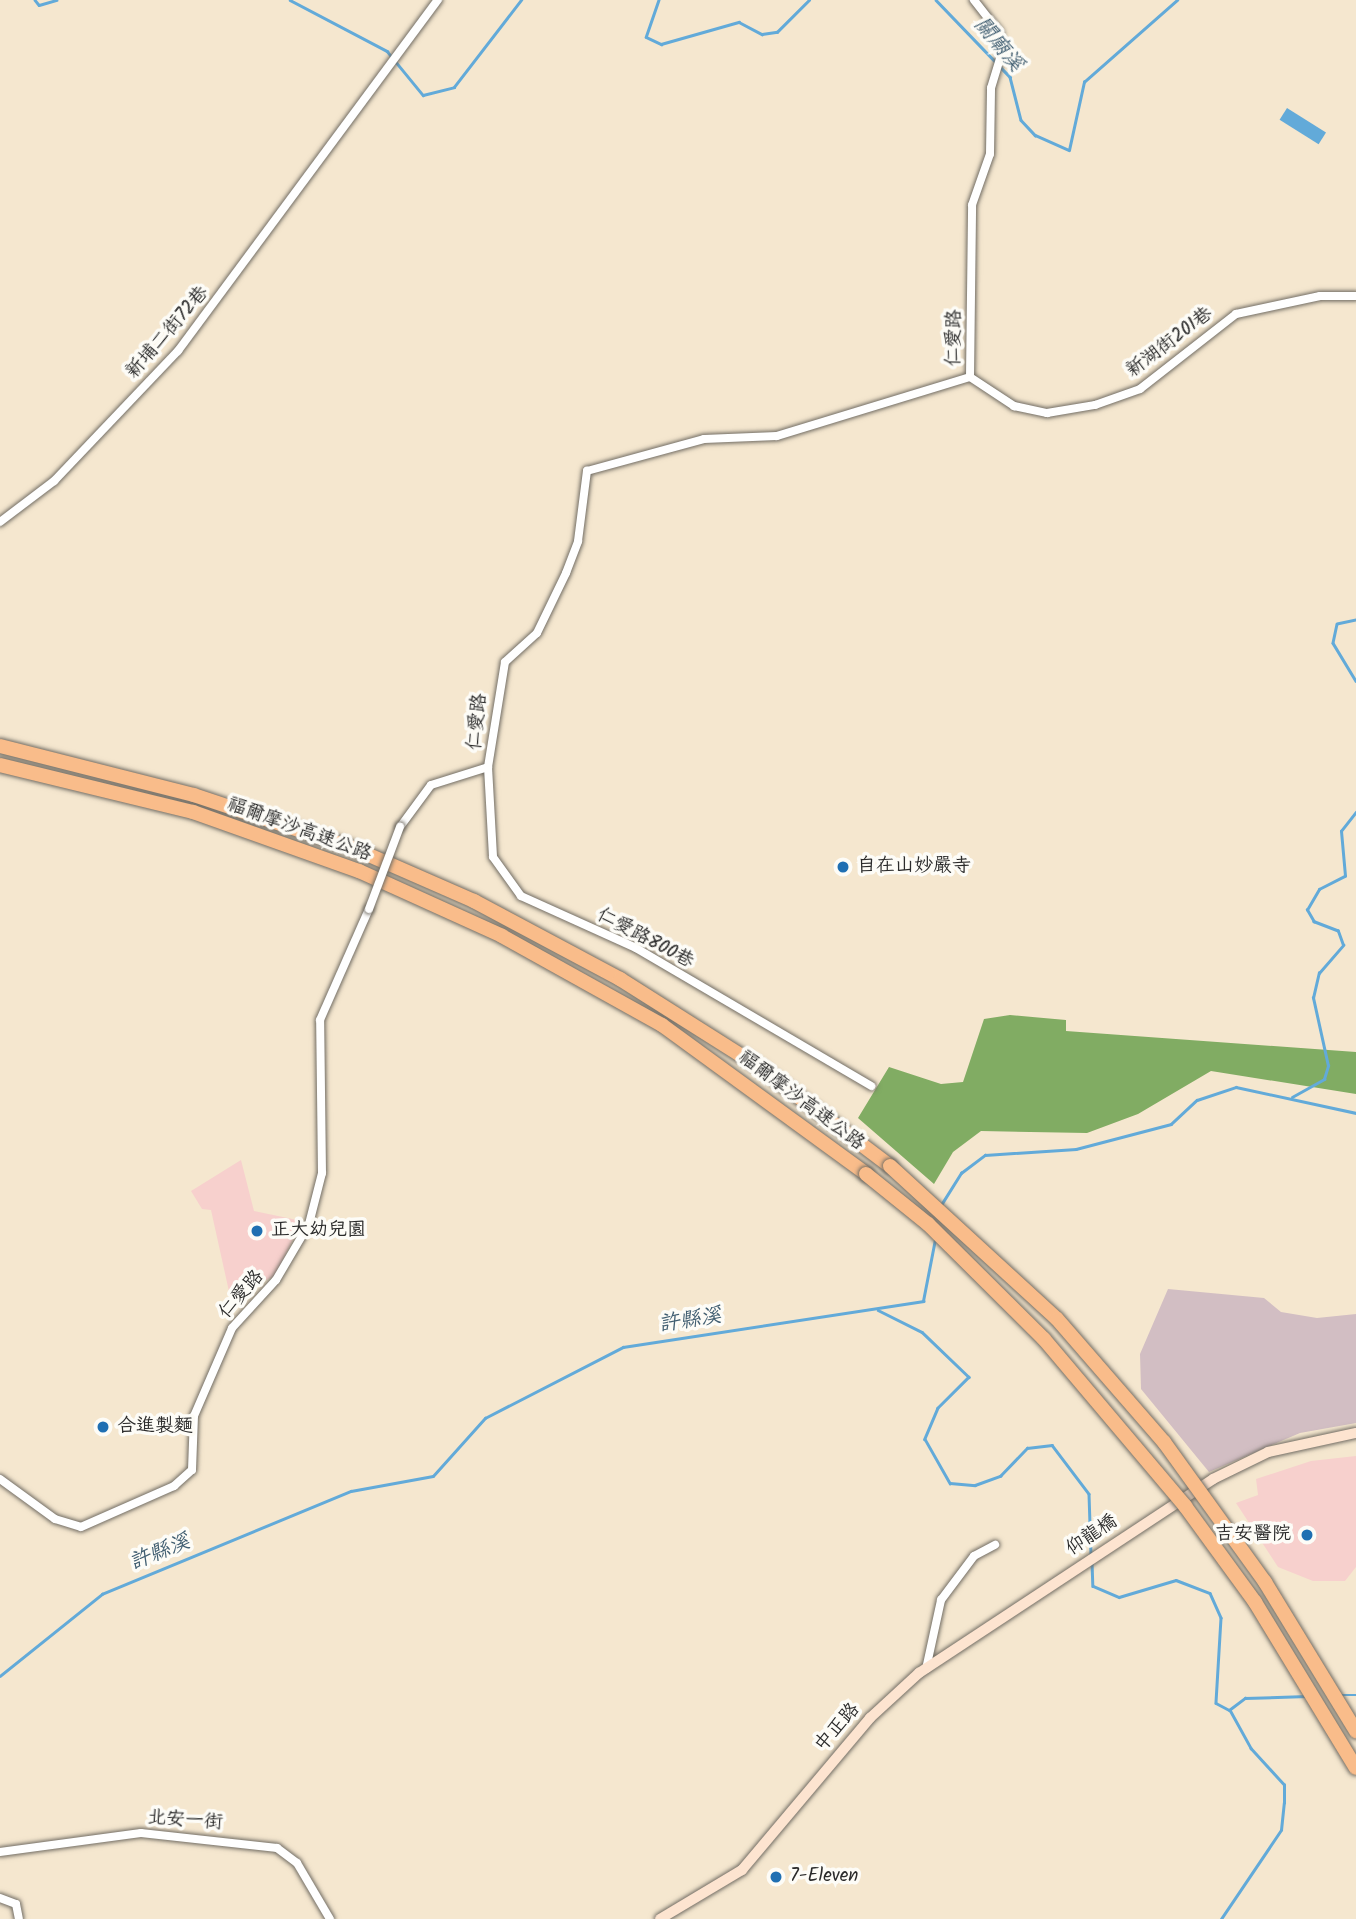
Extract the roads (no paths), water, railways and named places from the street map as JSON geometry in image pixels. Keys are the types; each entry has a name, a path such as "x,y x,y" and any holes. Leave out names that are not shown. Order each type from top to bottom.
{"highway":[{"name":"福爾摩沙高速公路","path":"0,746 194,795 355,849 474,901 667,1008 759,1067 890,1166 1057,1319 1164,1442 1265,1582 1356,1731"},
{"name":"福爾摩沙高速公路","path":"0,765 192,812 359,871 502,936 662,1025 866,1174 928,1224 1044,1339 1185,1506 1262,1612 1356,1768"}],"main road":[{"name":"仰龍橋","path":"1061,1578 1143,1522 1268,1452 1356,1433"},
{"name":"中正路","path":"660,1919 742,1870 870,1718 926,1669 1061,1578"}],"street":[{"name":"新埔二街72巷","path":"0,522 54,481 178,351 438,0"},
{"name":"仁愛路","path":"0,1479 62,1523 81,1527 174,1486 192,1470 194,1416 232,1328 276,1280 309,1224 322,1173 320,1020 327,991 369,909 400,827 431,785 488,767 505,662 537,633 566,573 578,541 587,471 705,439 777,436 970,377 972,205 990,154 991,88 1002,65 999,32 974,0"},
{"name":"新湖街201巷","path":"970,377 1014,406 1048,413 1095,405 1140,388 1236,314 1320,296 1356,296"},
{"name":"仁愛路800巷","path":"488,767 493,858 521,896 636,948 871,1086"},
{"path":"926,1669 948,1589 974,1556 995,1545"},
{"name":"北安一街","path":"0,1852 141,1833 277,1848 297,1863 330,1919"},
{"path":"0,1898 16,1904 19,1919"}],"water":[{"path":"1287,108 1326,132 1319,144 1280,120"}],"waterway":[{"name":"關廟溪","path":"35,0 39,5 56,0"},
{"name":"關廟溪","path":"290,0 387,51 423,95 454,87 521,0"},
{"name":"關廟溪","path":"659,0 646,37 661,44 739,22 762,34 777,32 809,0"},
{"name":"關廟溪","path":"936,0 1010,77 1021,120 1035,135 1069,150 1084,82 1177,0"},
{"path":"1356,620 1337,624 1333,643 1356,681"},
{"path":"1292,1097 1324,1079 1328,1066 1313,998 1319,973 1343,945 1338,931 1314,922 1307,910 1319,889 1345,876 1341,831 1356,812"},
{"name":"許縣溪","path":"941,1205 961,1173 985,1155 1076,1149 1171,1124 1197,1100 1236,1087 1356,1113"},
{"name":"許縣溪","path":"0,1676 102,1594 351,1491 433,1476 485,1418 623,1347 923,1301 935,1239"},
{"path":"878,1310 922,1332 969,1377 938,1408 925,1439 950,1483 975,1485 1000,1476 1027,1448 1052,1445 1089,1494 1091,1555"},
{"path":"1092,1562 1093,1586 1119,1597 1176,1580 1210,1593 1221,1618 1216,1703 1229,1710 1245,1698 1307,1696"},
{"path":"1342,1695 1356,1695"},
{"path":"1221,1919 1281,1830 1284,1803 1284,1785 1251,1749 1230,1711"}],"place":[{"name":"自在山妙嚴寺","path":"843,867"},
{"name":"正大幼兒園","path":"257,1231"},
{"name":"合進製麵","path":"103,1427"},
{"name":"吉安醫院","path":"1307,1535"},
{"name":"7-Eleven","path":"776,1877"}]}
